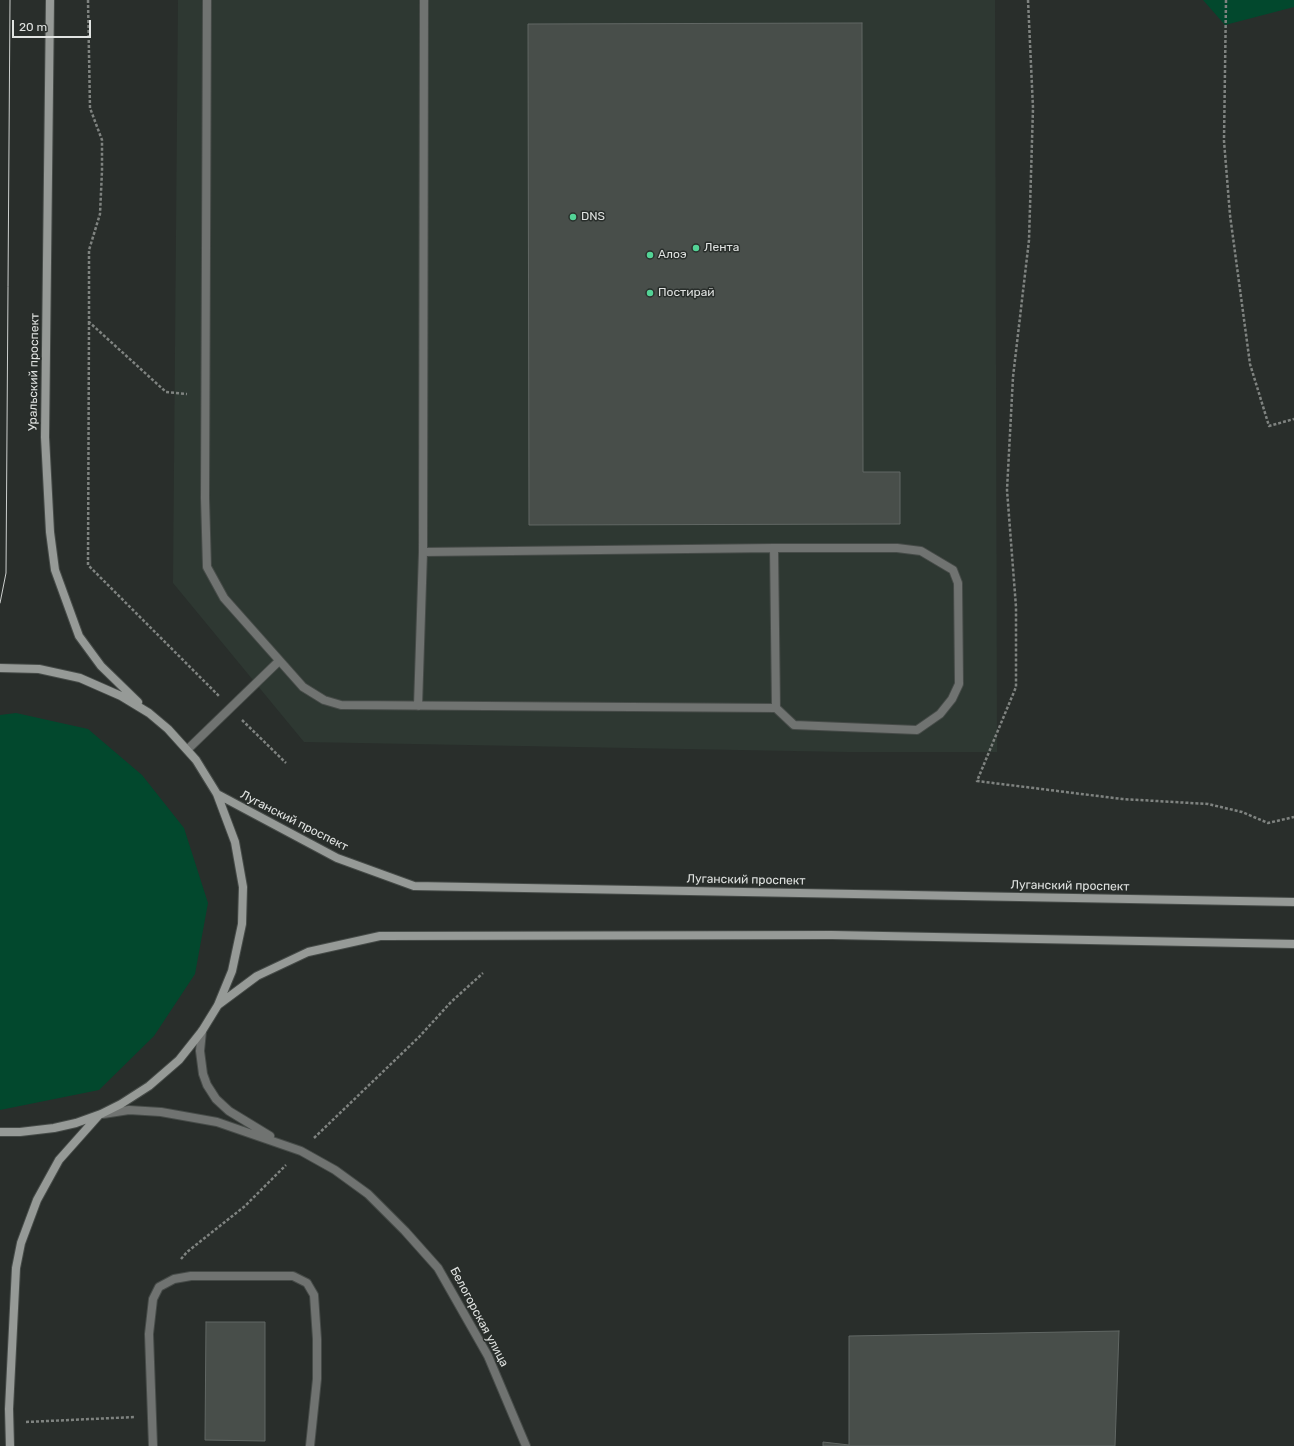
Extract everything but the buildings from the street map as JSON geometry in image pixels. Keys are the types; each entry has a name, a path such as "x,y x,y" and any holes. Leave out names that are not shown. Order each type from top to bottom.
{"main road":[{"name":"Уральский проспект","path":"50,0 45,437 46,490 55,570 79,636 101,666 149,713"},
{"path":"0,668 39,669 80,678 121,696 149,713 168,729 188,749 217,794 236,842 242,887 242,924 232,971 218,1005 202,1031 179,1060 164,1074 121,1104 101,1114 54,1128 20,1132 0,1132"},
{"name":"Луганский проспект","path":"217,794 336,858 414,886 1294,902"},
{"path":"218,1005 257,976 308,952 380,936 832,935 1294,944"},
{"path":"10,1446 9,1422 16,1268 21,1243 37,1200 59,1160 101,1114"}],"street":[{"path":"208,0 206,396 207,567 224,598 303,687 324,700 341,705 776,708 794,725 918,730 940,714 952,699 959,684 958,583 953,570 922,551 898,548 774,548 424,552"},
{"path":"418,706 424,552 424,0"},
{"path":"774,548 776,708"},
{"path":"188,749 279,661"},
{"name":"Белогорская улица","path":"202,1031 200,1051 203,1074 207,1085 216,1099 235,1114 290,1147"},
{"name":"Белогорская улица","path":"101,1114 129,1110 192,1117 223,1124 301,1151 335,1170 368,1194 405,1230 438,1268 488,1356 526,1446"},
{"path":"153,1446 148,1334 153,1299 159,1286 174,1279 191,1276 293,1276 307,1283 314,1295 317,1339 317,1379 310,1446"}],"path":[{"path":"88,0 90,108 102,140 100,214 89,250 88,565 286,763"},
{"path":"1028,0 1033,108 1029,240 1013,377 1008,490 1016,607 1016,687 977,781 1122,799 1208,804 1242,812 1268,822 1294,817"},
{"path":"1226,0 1224,141 1230,215 1250,364 1269,426 1294,419"},
{"path":"89,322 166,392 206,396"},
{"path":"159,1286 187,1252 245,1206 420,1037 451,1002 483,973"},
{"path":"9,1422 152,1416"}],"shaded area":[{"path":"178,0 995,0 997,752 847,752 304,742 173,583"}],"green space":[{"path":"1203,0 1294,0 1294,7 1225,25"},
{"path":"16,713 88,729 142,775 184,828 208,903 195,974 154,1036 99,1090 0,1110 0,715"}],"tram line":[{"path":"0,603 6,573 10,0"}],"place":[{"name":"DNS","path":"573,217"},
{"name":"Лента","path":"696,248"},
{"name":"Алоэ","path":"650,255"},
{"name":"Постирай","path":"650,293"}]}
